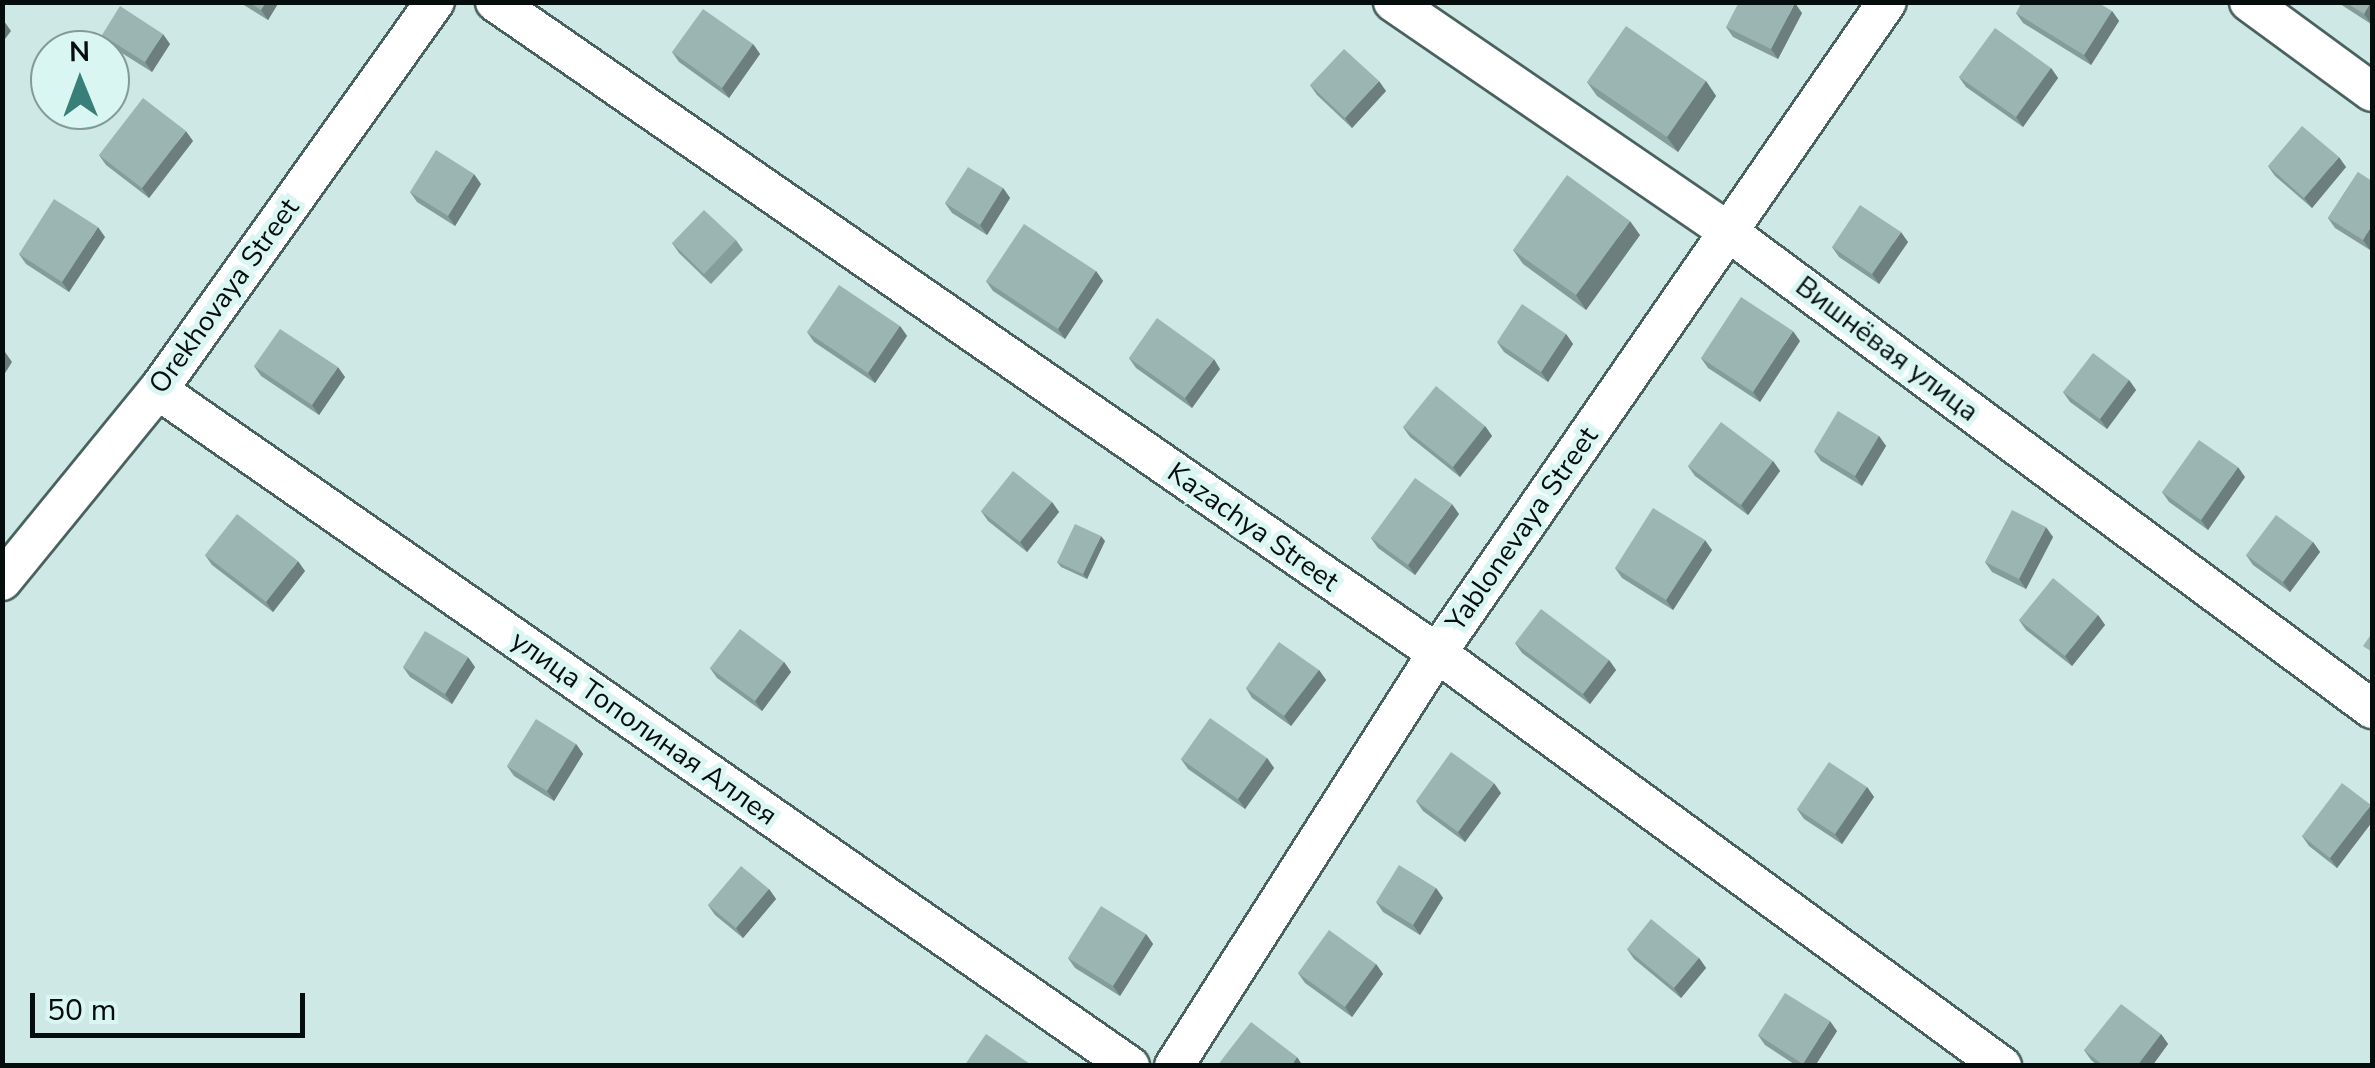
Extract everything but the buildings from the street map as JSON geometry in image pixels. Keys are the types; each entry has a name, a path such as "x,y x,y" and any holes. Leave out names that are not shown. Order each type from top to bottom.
{"street":[{"name":"Orekhovaya Street","path":"2,582 158,390 435,2"},
{"name":"Kazachya Street","path":"494,2 1437,654 2002,1066"},
{"name":"Вишнёвая улица","path":"1393,2 1728,230 2372,709"},
{"name":"Yablonevaya Street","path":"1174,1066 1437,654 1887,2"},
{"path":"2250,2 2372,92"},
{"name":"улица Тополиная Аллея","path":"158,390 1130,1066"}]}
